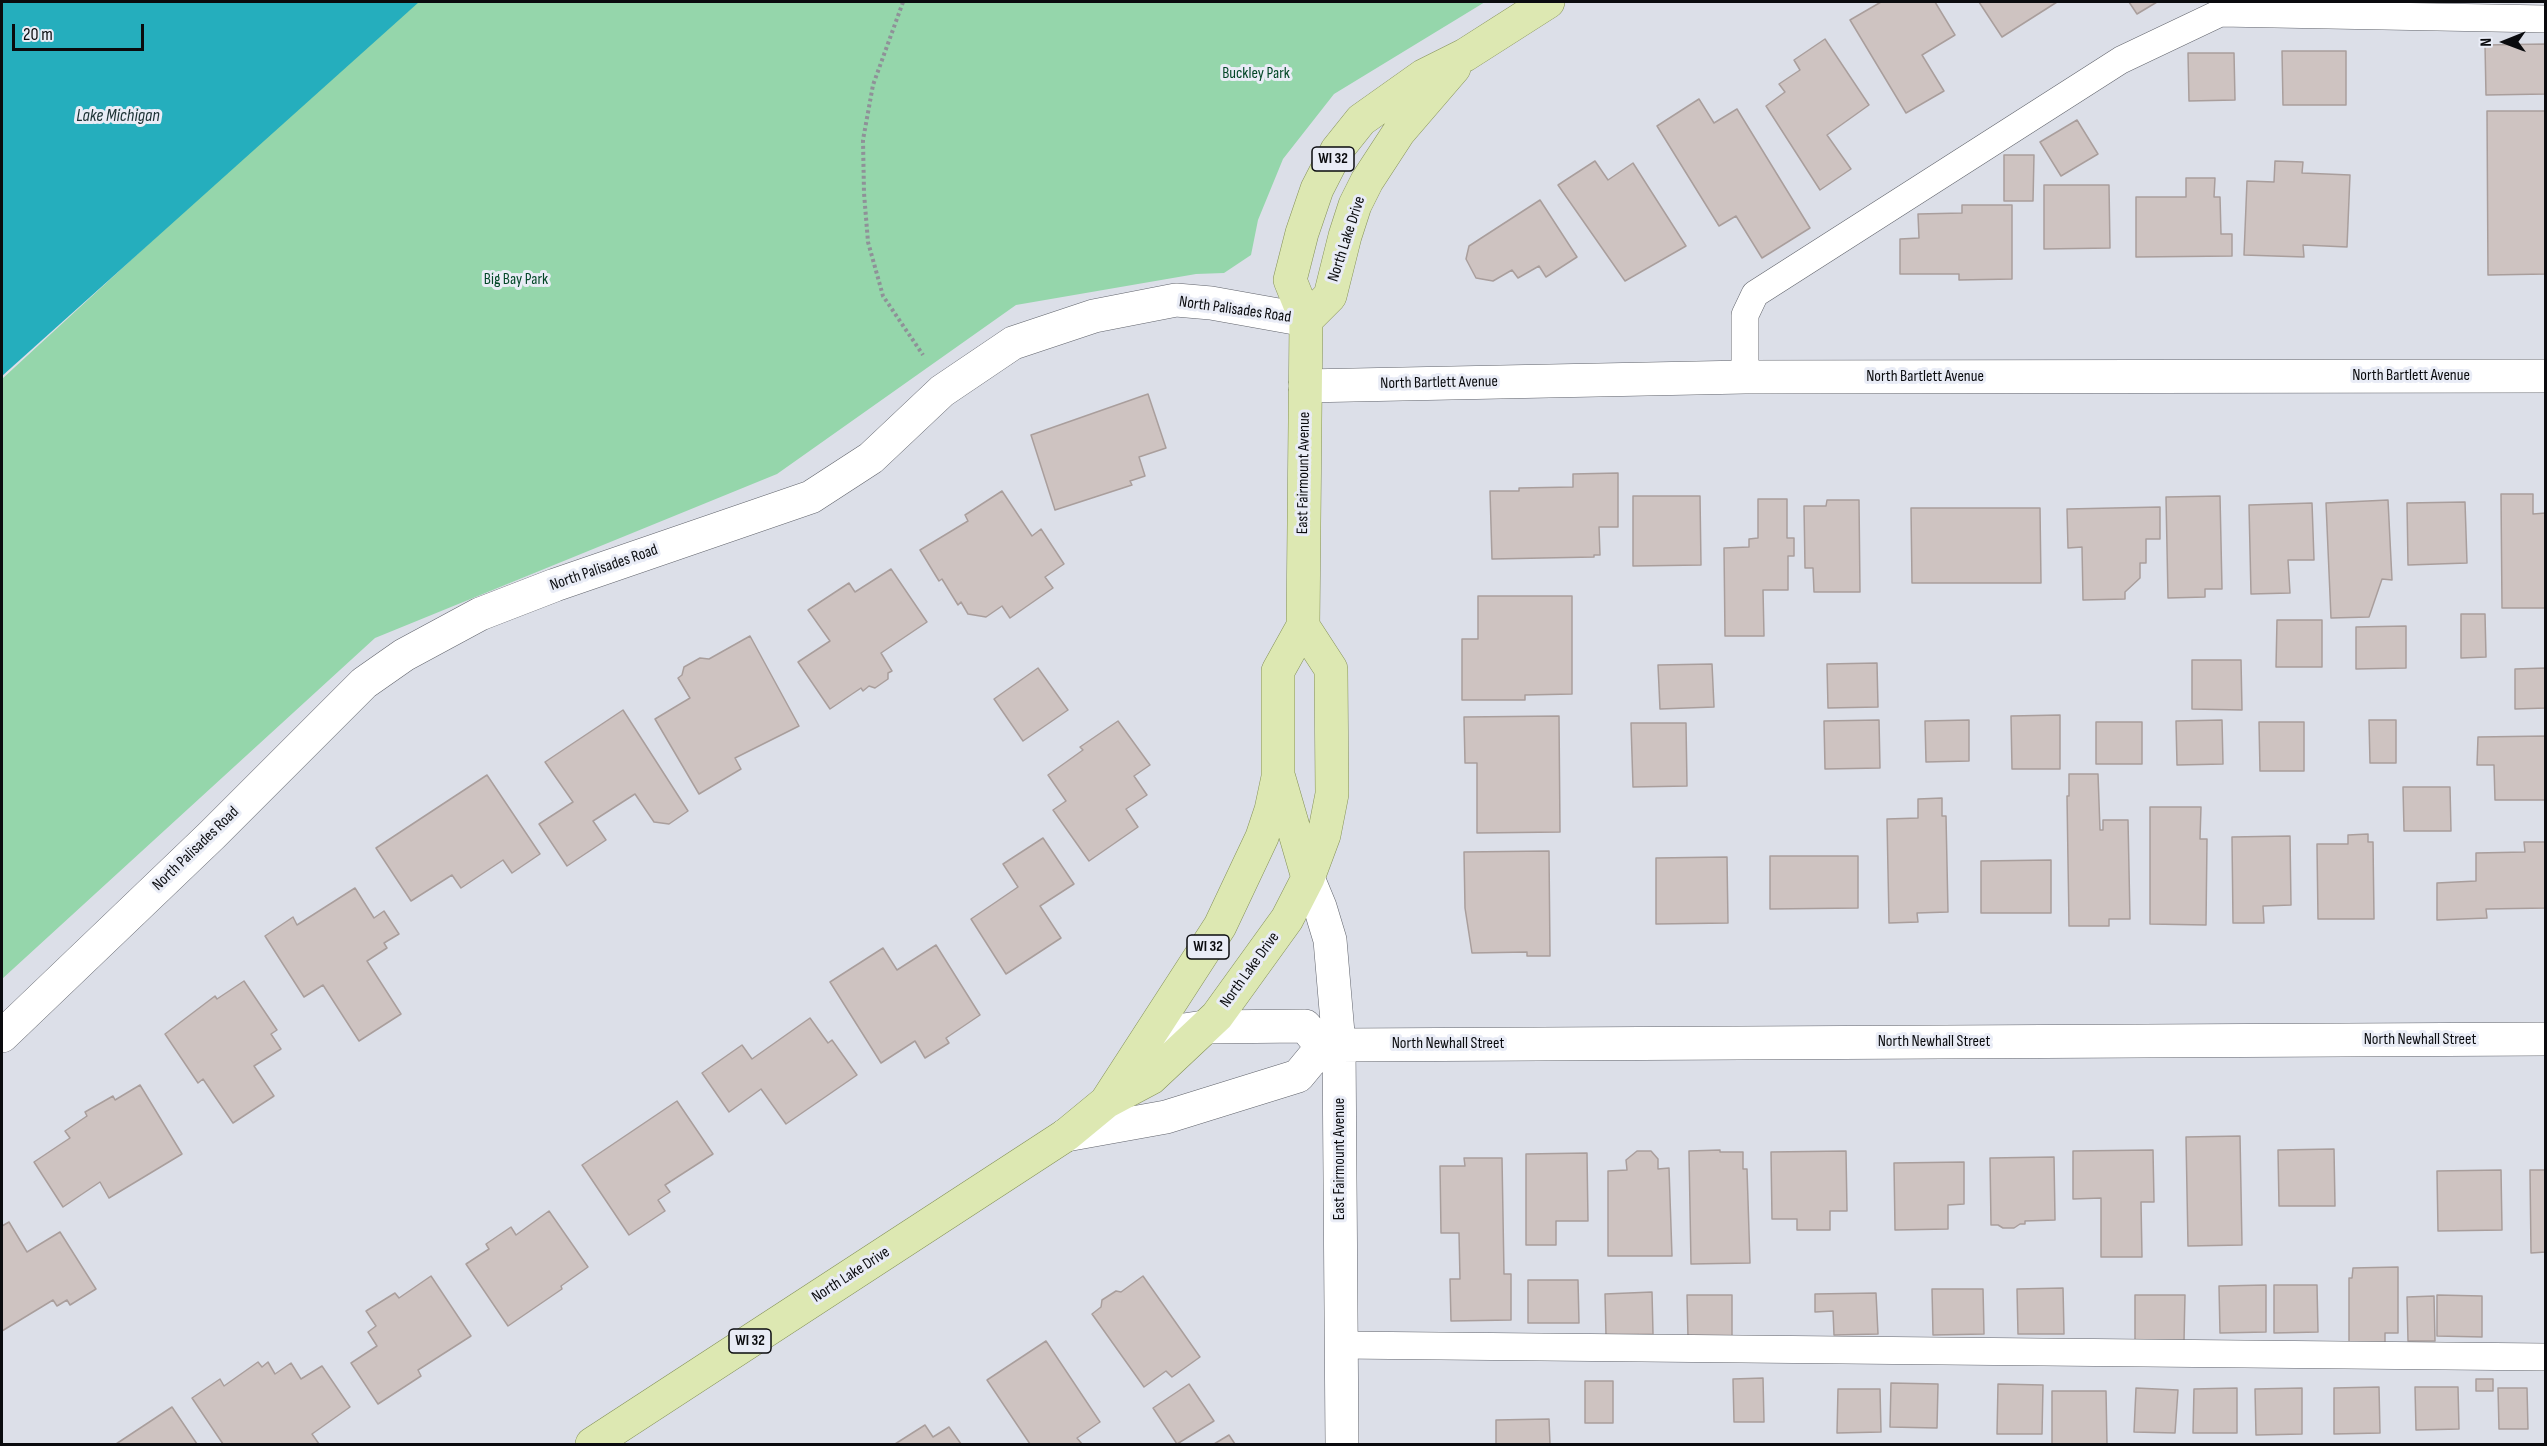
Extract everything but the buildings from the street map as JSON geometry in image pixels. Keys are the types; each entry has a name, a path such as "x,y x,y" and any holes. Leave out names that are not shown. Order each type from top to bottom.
{"main road":[{"name":"WI 32","path":"1306,320 1290,280 1302,233 1317,189 1337,150 1361,120 1423,76 1465,55 1548,2"},
{"name":"East Fairmount Avenue","path":"1278,777 1278,671 1303,626 1306,320"},
{"name":"North Lake Drive","path":"592,1444 1066,1135 1106,1102 1151,1078 1217,1016 1287,919 1308,878 1324,835 1332,794 1331,669 1303,626"},
{"name":"North Lake Drive","path":"1106,1102 1220,926 1262,837 1278,777"},
{"path":"1278,777 1308,878"}],"street":[{"name":"North Palisades Road","path":"2,1036 212,835 364,683 404,655 480,614 555,585 811,497 871,458 942,391 1013,343 1106,314 1176,300 1211,303 1306,320"},
{"name":"North Bartlett Avenue","path":"1305,386 1745,377 2546,376"},
{"name":"East Fairmount Avenue","path":"1308,878 1330,940 1330,1046 1342,1444"},
{"path":"1066,1135 1166,1117 1298,1076 1330,1046 1305,1026 1204,1027 1150,1035"},
{"name":"North Newhall Street","path":"1330,1046 2546,1039"}],"lane":[{"path":"1745,377 1745,315 1755,294 2121,60 2220,13 2546,19"},
{"path":"1340,1345 2546,1357"}],"path":[{"path":"903,2 873,85 863,140 868,242 882,296 918,345 942,391"}],"green space":[{"name":"Big Bay Park","path":"406,2 1485,2 1334,94 1283,159 1258,220 1251,255 1224,273 1196,274 1016,305 777,474 375,638 2,979 2,379"}],"water":[{"name":"Lake Michigan","path":"2,2 419,2 2,376"}],"park label":[{"name":"Buckley Park","path":"1256,74"}]}
